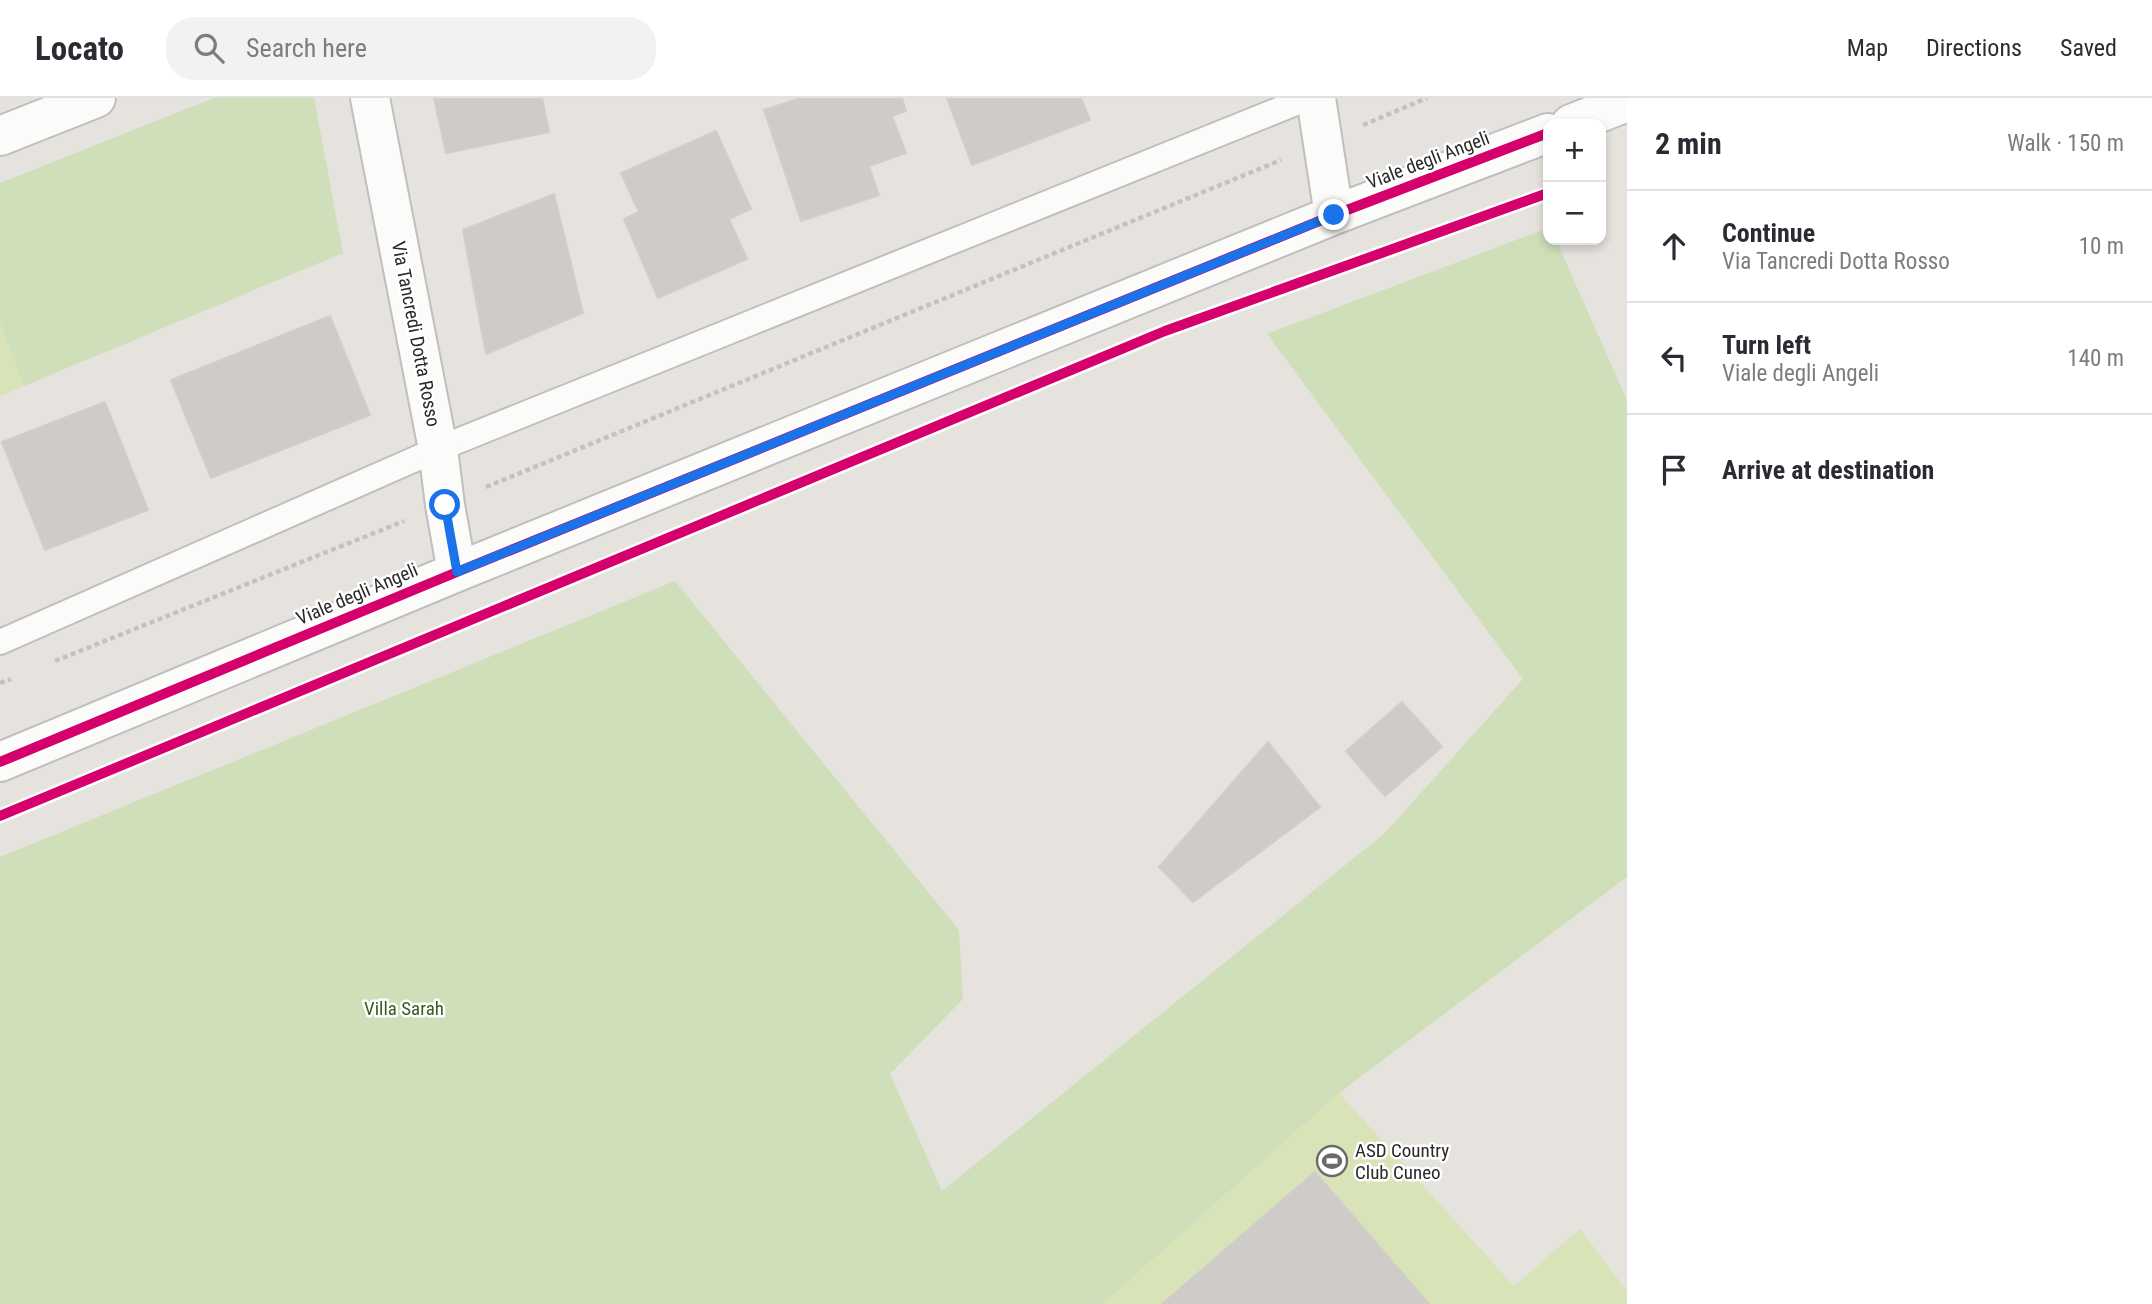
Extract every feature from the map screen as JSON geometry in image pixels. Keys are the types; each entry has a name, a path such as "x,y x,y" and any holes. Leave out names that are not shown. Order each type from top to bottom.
{"street":[{"path":"0,136 96,98"},
{"name":"Via Tancredi Dotta Rosso","path":"370,98 438,449 457,572"},
{"path":"1316,98 1334,215"},
{"path":"1584,119 1627,102"},
{"name":"Viale degli Angeli","path":"0,762 457,572 1334,215 1543,135"}],"lane":[{"path":"0,642 438,449 1307,98"}],"path":[{"path":"51,663 445,505 1427,98"},
{"path":"0,683 13,678"}],"green space":[{"path":"214,98 314,98 343,253 24,386 0,323 0,183"},
{"name":"Villa Sarah","path":"1543,230 1543,245 1558,245 1627,400 1627,877 1339,1093 1103,1304 0,1304 0,857 675,581 959,930 963,999 890,1074 942,1191 1385,833 1523,679 1267,334"},
{"path":"0,323 24,386 0,396"},
{"name":"ASD Country Club Cuneo","path":"1339,1093 1514,1286 1580,1229 1627,1291 1627,1304 1103,1304"}],"building":[{"path":"434,98 542,98 549,132 446,153"},
{"path":"801,98 902,98 906,111 892,116 906,153 869,166 879,195 801,221 764,110"},
{"path":"947,98 1081,98 1090,120 972,165"},
{"path":"716,131 751,209 729,219 747,259 658,298 624,219 639,212 621,173"},
{"path":"554,194 583,313 486,354 463,230"},
{"path":"330,316 370,415 211,478 171,380"},
{"path":"105,402 148,510 45,550 2,442"},
{"path":"1402,702 1442,747 1385,796 1346,751"},
{"path":"1268,742 1320,807 1193,902 1159,867"},
{"path":"1315,1172 1429,1304 1162,1304"}],"cycle path":[{"path":"0,762 457,572 1334,215 1543,135"},
{"path":"0,816 1165,331 1543,195"}],"place":[{"name":"ASD Country Club Cuneo","path":"1332,1161"}],"route":[{"path":"445,505 457,572 1334,215"}]}
